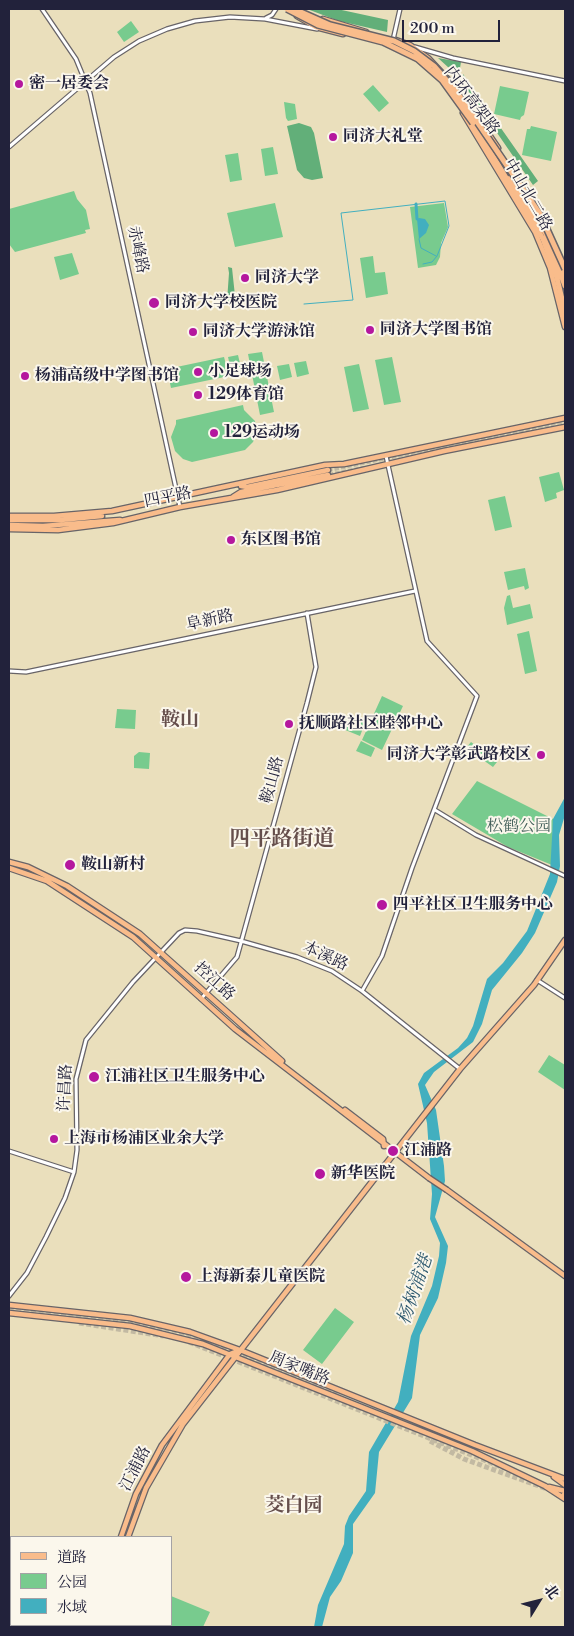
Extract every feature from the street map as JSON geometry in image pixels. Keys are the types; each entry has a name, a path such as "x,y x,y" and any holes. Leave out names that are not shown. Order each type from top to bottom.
{"highway":[{"name":"内环高架路","path":"286,9 318,25 383,42 418,59 442,80 542,226 557,259 565,286"},
{"name":"内环高架路","path":"294,9 330,25 394,41 414,51 434,66 461,99 540,214 565,269"},
{"path":"473,124 531,217 553,264 565,312"}],"main road":[{"name":"中山北二路","path":"286,9 306,22 327,30 371,40 409,55 442,82 535,232 550,268 565,327"},
{"name":"中山北二路","path":"300,9 330,22 410,45 428,58 461,94 535,204 555,246 565,282"},
{"path":"329,472 344,464 565,418"},
{"path":"329,472 387,464 565,427"},
{"name":"四平路","path":"9,516 54,516 112,511 237,485 247,486 329,472"},
{"name":"四平路","path":"9,529 58,530 113,523 180,507 230,498 241,492 329,472"},
{"path":"9,520 77,519 99,516 112,511"},
{"path":"9,525 43,526 122,520"},
{"name":"控江路","path":"9,862 28,867 67,886 140,934 206,992 265,1048 383,1139 384,1146"},
{"name":"控江路","path":"9,868 29,874 64,891 133,937 235,1029 304,1080 384,1146 565,1276"},
{"name":"江浦路","path":"128,1536 146,1488 165,1451 192,1412 237,1357 240,1350 312,1261 394,1152 460,1069 538,980 565,940"},
{"name":"周家嘴路","path":"9,1304 130,1318 190,1332 565,1479"},
{"name":"周家嘴路","path":"9,1313 130,1326 190,1340 230,1354 472,1451 565,1495"},
{"name":"江浦路","path":"121,1536 136,1494 162,1445 230,1354 240,1350"},
{"path":"548,1473 565,1484"},
{"path":"545,1486 565,1495"}],"street":[{"name":"赤峰路","path":"42,9 76,59 86,81 105,156 180,507"},
{"path":"263,18 271,16 276,9"},
{"path":"390,47 400,9"},
{"path":"9,147 127,48 167,29 213,18 263,18 327,30"},
{"path":"410,45 434,53 565,81"},
{"path":"428,58 429,54 434,53"},
{"path":"362,991 382,956 412,868 477,696 427,641 386,456"},
{"name":"阜新路","path":"9,671 26,672 415,591"},
{"name":"鞍山路","path":"201,999 231,966 242,941 316,667 307,613"},
{"path":"435,810 476,835 565,876"},
{"name":"本溪路","path":"160,952 174,936 186,930 242,941 297,957 332,971 362,991 460,1069"},
{"name":"许昌路","path":"9,1296 27,1273 65,1198 74,1172 77,1150 76,1079 82,1048 98,1022 160,952"},
{"path":"538,980 565,998"},
{"path":"9,1151 74,1172"}],"green space":[{"path":"307,9 337,9 388,20 387,32 339,21"},
{"path":"131,21 139,32 124,42 117,32"},
{"path":"438,58 461,62 458,80 449,68"},
{"path":"463,74 538,181 533,185 462,82"},
{"path":"373,85 389,103 379,112 363,94"},
{"path":"500,86 529,92 524,115 520,120 494,114"},
{"path":"284,102 295,104 297,119 288,121"},
{"path":"299,123 311,127 314,133 323,178 312,180 304,178 297,170 287,126"},
{"path":"531,126 557,132 551,161 522,155 527,129 530,129"},
{"path":"273,147 278,174 265,176 261,149"},
{"path":"238,153 242,180 230,182 225,155"},
{"path":"74,191 77,199 86,210 90,229 85,230 86,233 15,252 9,244 9,209"},
{"path":"275,203 283,237 235,247 227,213"},
{"path":"444,203 448,227 441,243 440,257 436,265 418,268 410,207"},
{"path":"72,253 79,274 60,280 54,257"},
{"path":"373,256 375,273 385,272 388,294 366,298 360,258"},
{"path":"228,267 232,268 236,305 233,308 227,301"},
{"path":"262,352 274,412 260,415 248,354"},
{"path":"238,355 242,372 232,374 228,357"},
{"name":"小足球场","path":"224,357 229,376 171,388 167,369"},
{"path":"392,357 401,402 384,405 375,360"},
{"path":"306,361 309,374 297,377 294,363"},
{"path":"289,364 292,377 280,380 277,366"},
{"path":"359,364 369,409 353,412 344,367"},
{"name":"129运动场","path":"243,405 244,410 255,421 257,433 253,442 245,450 192,462 183,459 175,451 171,437 176,420"},
{"path":"559,472 564,490 556,493 557,498 545,502 539,477"},
{"path":"505,496 512,527 495,531 488,500"},
{"path":"525,568 529,588 525,590 524,586 508,590 504,572"},
{"path":"510,595 513,608 530,604 533,618 507,625 504,608 507,596"},
{"path":"529,631 537,671 525,674 517,634"},
{"path":"382,696 403,706 382,750 362,740"},
{"path":"117,709 136,710 135,729 115,728"},
{"path":"343,714 365,723 360,736 338,727"},
{"path":"361,741 375,748 371,757 356,751"},
{"path":"471,742 497,762 493,767 466,748"},
{"path":"139,752 150,753 149,769 134,768 134,756"},
{"name":"松鹤公园","path":"477,781 553,819 552,865 508,847 452,814"},
{"path":"549,1055 565,1065 565,1090 538,1072"},
{"path":"335,1308 354,1322 322,1364 303,1350"},
{"path":"172,1596 210,1612 203,1627 109,1627 172,1626"}],"water":[{"path":"417,219 425,219 429,225 426,233 419,239"},
{"name":"杨树浦港","path":"565,797 565,815 559,835 560,866 557,882 535,933 522,953 492,990 482,1024 473,1042 434,1072 425,1085 436,1110 444,1166 445,1181 435,1217 448,1246 446,1263 438,1298 420,1335 412,1398 379,1452 375,1493 353,1524 353,1553 341,1581 330,1597 322,1627 314,1627 318,1605 344,1544 345,1526 349,1516 366,1491 369,1452 398,1402 411,1336 432,1286 439,1256 440,1243 430,1219 432,1194 427,1123 418,1084 424,1073 458,1048 467,1038 473,1026 487,979 503,963 527,931 550,874 553,819"}],"waterway":[{"path":"304,304 353,300 341,213 445,201 449,226 437,256 432,262 423,264"},
{"path":"416,204 417,219"},
{"path":"419,239 421,248 436,256"}],"tunnel":[{"path":"328,470 565,421"},
{"path":"329,475 364,468"},
{"path":"9,1307 109,1318 173,1330 194,1336 338,1392"},
{"path":"79,1323 164,1336"},
{"path":"189,1342 504,1468"},
{"path":"430,1441 464,1459 564,1495"}],"place":[{"name":"密一居委会","path":"19,84"},
{"name":"同济大礼堂","path":"333,137"},
{"name":"同济大学","path":"245,278"},
{"name":"同济大学校医院","path":"154,303"},
{"name":"同济大学图书馆","path":"370,330"},
{"name":"同济大学游泳馆","path":"193,332"},
{"name":"小足球场","path":"198,372"},
{"name":"杨浦高级中学图书馆","path":"25,376"},
{"name":"129体育馆","path":"198,395"},
{"name":"129运动场","path":"214,433"},
{"name":"东区图书馆","path":"231,540"},
{"name":"抚顺路社区睦邻中心","path":"289,724"},
{"name":"同济大学彰武路校区","path":"541,755"},
{"name":"鞍山新村","path":"70,865"},
{"name":"四平社区卫生服务中心","path":"382,905"},
{"name":"江浦社区卫生服务中心","path":"94,1077"},
{"name":"上海市杨浦区业余大学","path":"54,1139"},
{"name":"江浦路","path":"393,1151"},
{"name":"新华医院","path":"320,1174"},
{"name":"上海新泰儿童医院","path":"186,1277"}],"district":[{"name":"鞍山","path":"180,720"},
{"name":"四平路街道","path":"282,840"},
{"name":"茭白园","path":"294,1506"}]}
